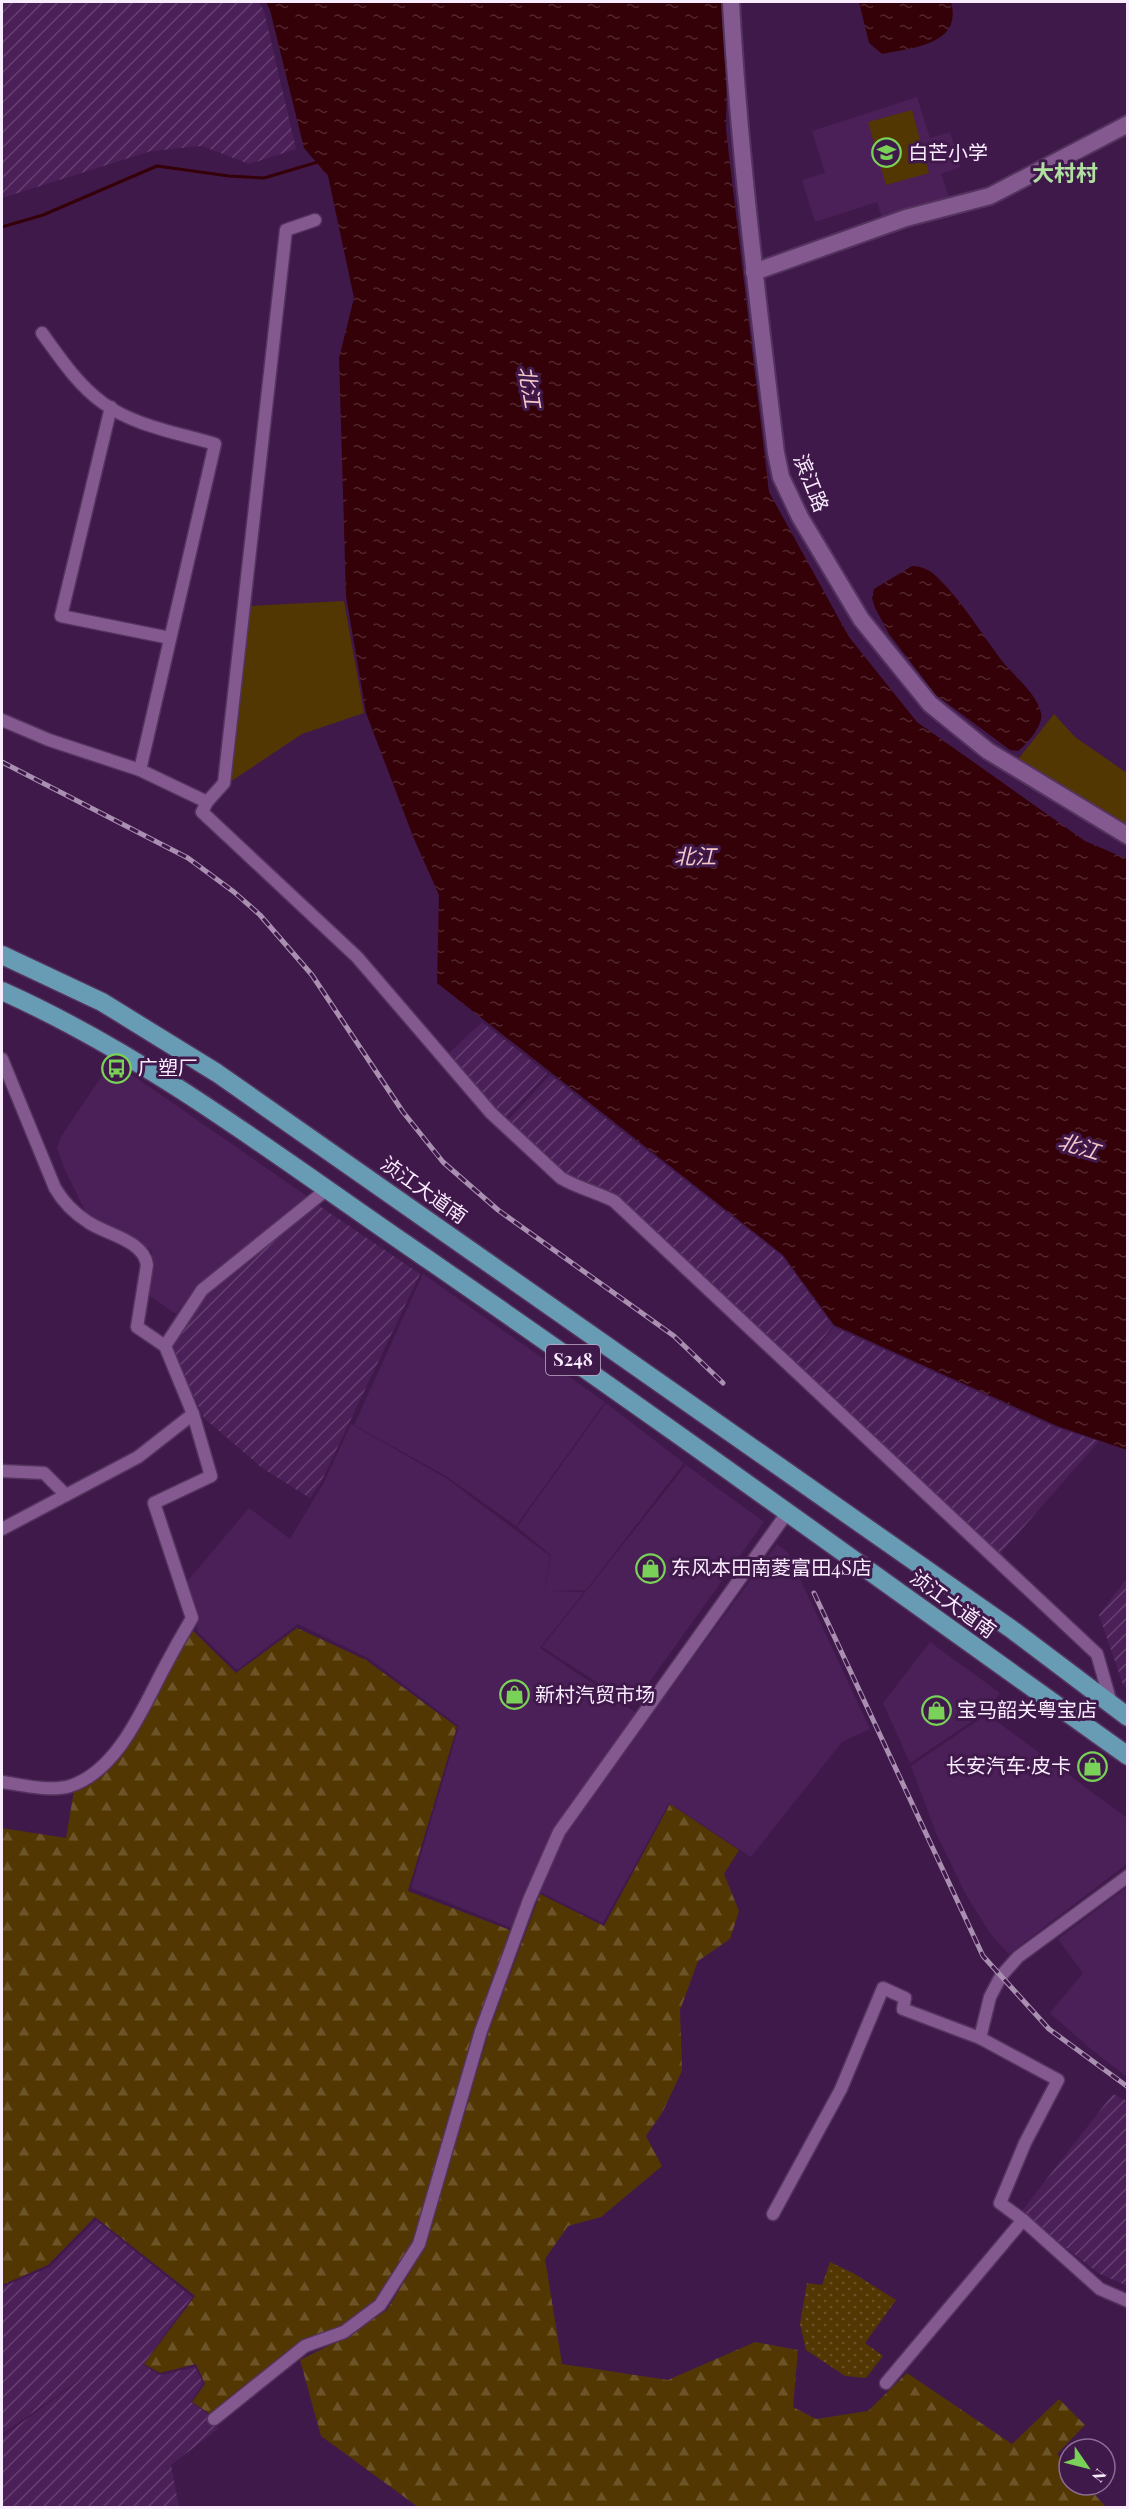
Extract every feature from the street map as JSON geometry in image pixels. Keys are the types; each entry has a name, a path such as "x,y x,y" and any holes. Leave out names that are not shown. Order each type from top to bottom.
{"main road":[{"name":"浈江大道南","path":"2,955 102,1002 217,1073 1014,1631 1128,1717"},
{"name":"浈江大道南","path":"2,993 114,1049 195,1100 512,1317 1128,1756"},
{"path":"787,1513 806,1485"},
{"path":"1093,1731 1111,1704"}],"street":[{"name":"滨江路","path":"731,2 737,101 754,272 776,453 781,477 800,517 861,619 930,704 988,751 1128,836"},
{"path":"754,272 906,218 990,196 1128,123"},
{"path":"315,220 286,230 224,783 207,802 202,812 357,957 491,1113 561,1178 614,1201 1097,1654 1111,1704"},
{"path":"42,333 68,369 103,403 134,419 215,444 140,770"},
{"path":"111,407 61,616 170,638"},
{"path":"2,720 49,740 140,770 207,802"},
{"path":"2,1059 54,1188 61,1198 88,1223 142,1251 147,1265 137,1327 165,1346 193,1414 211,1476 154,1503 192,1618 166,1664 150,1700 123,1741 90,1776 72,1786 61,1788 2,1782"},
{"path":"165,1346 202,1290 326,1190"},
{"path":"2,1529 138,1457 193,1414"},
{"path":"2,1471 44,1473 66,1495"},
{"path":"214,2419 305,2346 345,2332 380,2305 420,2244 481,2031 529,1900 559,1832 787,1513"},
{"path":"980,2038 990,1997 1001,1976 1018,1957 1128,1876"},
{"path":"772,2214 841,2089 883,1988 905,1998 903,2009 980,2038 1058,2080 1025,2143 1000,2203 1023,2220 1100,2289 1128,2301"},
{"path":"886,2383 1023,2220"}],"shaded area":[{"path":"2,2 259,2 264,11 296,149 249,164 202,146 151,151 2,198"},
{"name":"白芒小学","path":"917,97 930,138 950,132 961,167 941,174 950,200 883,221 877,202 815,222 802,180 825,173 812,131"},
{"path":"482,1022 547,1073 505,1119 448,1054"},
{"path":"112,1061 311,1199 198,1284 176,1314 148,1295 155,1266 151,1250 86,1213 57,1148 62,1135"},
{"path":"550,1075 782,1256 833,1326 800,1366 618,1197 597,1186 572,1179 508,1120"},
{"path":"318,1205 420,1274 321,1482 310,1498 262,1468 204,1418 171,1346 209,1292"},
{"path":"423,1274 605,1402 516,1526 446,1476 354,1425"},
{"path":"834,1327 1057,1428 1099,1441 999,1555 801,1367"},
{"name":"新村汽贸市场","path":"606,1403 684,1463 586,1590 552,1591 584,1592 540,1648 647,1720 777,1544 788,1553 870,1729 842,1742 751,1857 669,1803 603,1923 538,1891 521,1932 411,1888 459,1726 368,1658 298,1624 237,1670 198,1632 184,1585 249,1508 290,1539 323,1484 351,1424 446,1478 550,1556 544,1592 551,1555 517,1527"},
{"path":"686,1465 764,1522 633,1705 542,1647"},
{"path":"1127,1578 1127,1689 1123,1685 1099,1615"},
{"name":"宝马韶关粤宝店","path":"930,1642 1000,1693 986,1712 910,1763 883,1703"},
{"path":"987,1714 1127,1818 1127,1864 1009,1954 992,1936 966,1895 936,1833 911,1766"},
{"path":"1127,1887 1127,2077 1050,2013 1083,1973 1058,1939"},
{"path":"1113,2094 1127,2101 1127,2286 1098,2273 1021,2212"},
{"path":"96,2220 192,2297 143,2365 160,2375 195,2367 203,2383 191,2402 208,2414 218,2429 171,2465 179,2507 2,2507 2,2437 95,2369 2,2434 2,2287 50,2267"}],"green space":[{"path":"912,110 929,173 886,185 868,122"},
{"path":"344,601 364,713 302,734 227,784 250,606"},
{"path":"1054,714 1075,737 1127,773 1127,829 1015,763"},
{"path":"297,1628 366,1660 457,1727 408,1891 510,1930 415,2241 375,2301 340,2330 295,2346 210,2414 192,2402 205,2384 196,2364 160,2373 144,2364 195,2296 95,2217 48,2265 2,2285 2,1828 66,1838 74,1790 111,1768 139,1730 191,1629 236,1673"},
{"path":"670,1804 739,1850 724,1874 739,1911 730,1939 698,1961 680,2010 682,2071 662,2113 646,2136 662,2166 601,2217 568,2226 545,2259 562,2364 668,2380 755,2342 798,2350 793,2407 816,2419 868,2411 907,2373 1012,2444 1059,2399 1085,2425 1073,2437 1057,2437 1057,2497 1097,2497 1106,2507 418,2507 321,2436 300,2360 344,2338 387,2310 425,2247 489,2031 540,1894 604,1926"},
{"path":"830,2262 853,2273 896,2300 865,2343 883,2356 866,2378 845,2376 806,2350 800,2324 807,2283 822,2285"}],"water":[{"name":"北江","path":"266,2 728,2 726,130 769,492 849,637 917,722 1085,841 1127,859 1127,1450 1057,1426 834,1325 783,1255 437,983 439,895 414,839 366,713 346,596 339,358 354,298 328,176 304,148 270,10"},
{"path":"859,2 951,2 953,16 942,36 932,42 882,54 869,43"},
{"path":"912,566 929,570 946,586 1002,661 1035,698 1041,713 1040,723 1030,739 1018,751 1010,750 936,695 889,634 875,608 872,598 874,589"}],"waterway":[{"path":"2,227 43,215 157,166 229,176 264,178 318,162"}],"railway":[{"path":"2,762 188,858 234,892 260,915 312,975 403,1112 443,1162 498,1210 674,1336 723,1383"},
{"path":"814,1593 983,1956 1049,2029 1128,2087"}],"place":[{"name":"白芒小学","path":"887,153"},
{"name":"广塑厂","path":"117,1068"},
{"name":"东风本田南菱富田4S店","path":"650,1568"},
{"name":"新村汽贸市场","path":"514,1695"},
{"name":"宝马韶关粤宝店","path":"936,1710"},
{"name":"长安汽车·皮卡","path":"1092,1766"}],"district":[{"name":"大村村","path":"1065,173"}]}
